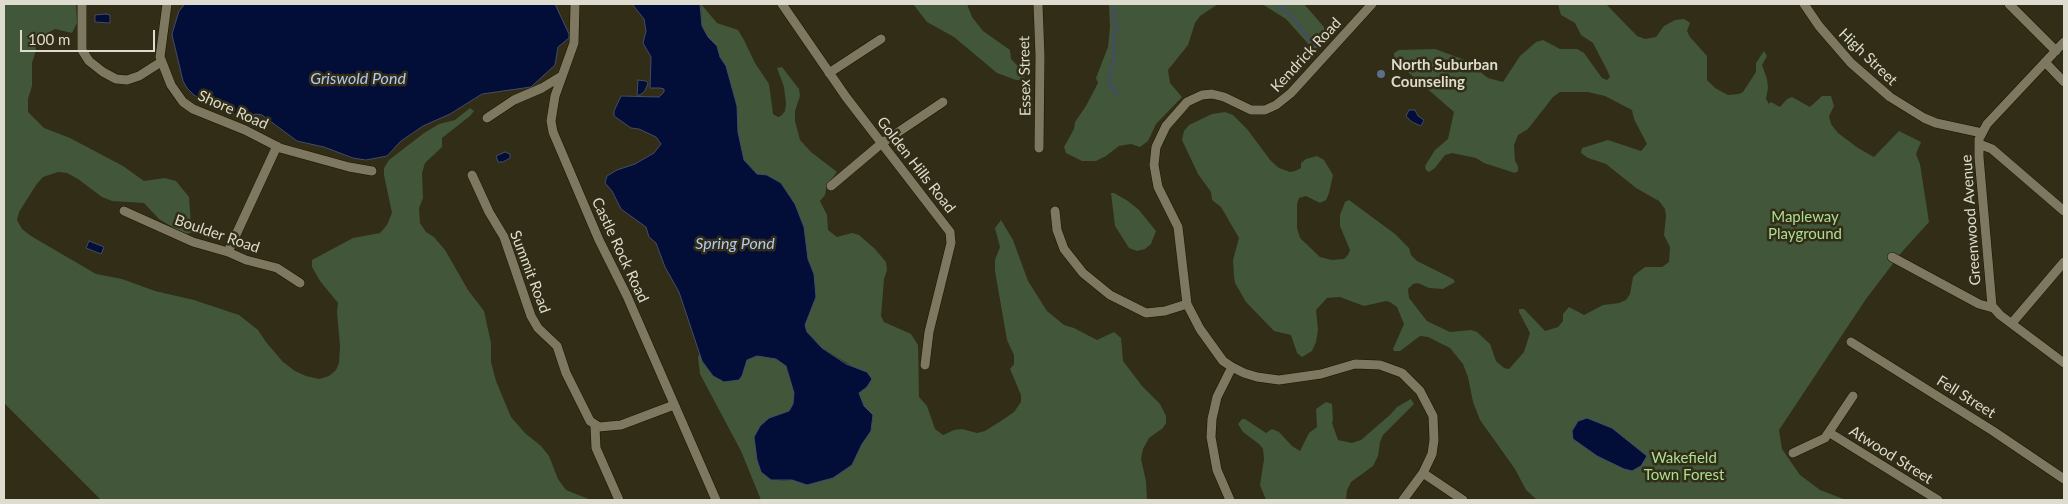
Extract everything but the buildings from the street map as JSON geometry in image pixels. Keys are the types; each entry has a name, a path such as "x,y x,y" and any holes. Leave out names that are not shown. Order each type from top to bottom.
{"street":[{"path":"82,4 83,52 89,61 103,72 110,77 122,80 139,76 161,62"},
{"name":"Shore Road","path":"167,4 161,46 161,62 175,93 185,104 277,146 372,172"},
{"name":"Castle Rock Road","path":"575,4 574,43 570,57 560,76 552,112 551,121 556,140 599,240 627,296 716,500"},
{"name":"Golden Hills Road","path":"783,4 829,72 948,229 952,237 929,332 925,365"},
{"name":"Essex Street","path":"1038,4 1040,56 1039,148"},
{"name":"Kendrick Road","path":"1372,4 1291,93 1276,105 1264,110 1251,110 1224,97 1207,94 1187,102 1166,126 1158,141 1154,158 1155,177 1178,227 1187,304 1207,341 1216,353 1232,367 1257,377 1279,380 1321,374 1363,363 1380,364 1395,369 1410,380 1420,391 1433,416 1434,440 1432,454 1423,473 1403,500"},
{"name":"High Street","path":"1804,4 1851,64 1890,97 1924,118 1936,123 1982,133"},
{"path":"2009,4 2056,51"},
{"path":"829,72 881,38"},
{"name":"Greenwood Avenue","path":"1993,308 1980,184 1979,144 1982,133 1997,112 2064,42"},
{"path":"2045,62 2064,82"},
{"path":"487,118 514,100 546,85 560,76"},
{"path":"831,186 882,143 943,102"},
{"path":"1979,144 1992,149 2064,211"},
{"path":"228,252 277,146"},
{"name":"Summit Road","path":"472,175 489,212 504,237 531,316 536,325 557,346 566,373 585,415 596,427"},
{"name":"Boulder Road","path":"124,211 180,237 228,252 246,260 278,268 300,283"},
{"path":"1055,211 1057,233 1068,254 1087,276 1110,295 1134,309 1146,313 1165,311 1187,304"},
{"path":"1892,257 1979,304 1993,308 2064,363"},
{"path":"2012,323 2064,262"},
{"name":"Fell Street","path":"1851,342 1994,431 2064,479"},
{"path":"1230,500 1217,470 1211,437 1212,419 1217,397 1232,367"},
{"path":"1792,453 1818,443 1830,433 1853,396"},
{"path":"620,500 596,448 594,438 596,427 612,427 627,424 674,405"},
{"name":"Atwood Street","path":"1830,433 1938,500"},
{"path":"1423,473 1463,500"}],"green space":[{"path":"4,4 76,4 77,23 72,33 55,29 47,35 38,38 35,44 36,50 32,63 32,86 28,99 28,112 44,128 70,138 123,166 144,181 165,178 176,181 189,197 191,225 194,232 186,234 174,228 159,219 144,203 112,201 102,197 67,173 58,172 43,177 36,185 19,212 17,220 22,229 96,274 122,279 155,291 194,300 239,315 258,330 283,362 295,371 319,379 329,376 336,370 339,363 338,303 320,281 312,267 312,260 353,238 380,233 387,225 392,213 384,175 384,168 389,160 439,124 455,120 470,108 474,111 442,138 442,147 425,163 422,173 423,198 419,208 420,223 426,232 434,237 445,250 468,290 484,311 491,343 491,362 496,381 511,417 549,456 558,479 566,490 591,500 101,500 4,403"},
{"path":"701,4 717,23 738,30 755,63 769,84 773,114 778,117 781,116 785,111 786,104 784,87 777,68 782,67 799,89 800,96 795,111 795,121 800,140 811,152 837,172 827,185 825,195 820,201 827,215 828,230 837,237 852,233 859,235 886,262 887,270 884,279 881,316 884,322 911,334 918,345 919,397 927,406 935,429 943,435 962,429 977,433 985,431 1014,412 1021,402 1021,395 1010,369 1014,364 1014,355 1007,340 995,271 995,260 1000,247 995,228 1001,220 1013,240 1028,281 1047,311 1064,325 1097,340 1114,332 1121,338 1123,361 1142,386 1160,404 1166,416 1166,423 1163,428 1149,438 1143,449 1141,459 1146,481 1147,500 761,500 741,451 700,374 698,357 700,353 702,361 713,376 742,376 747,360 757,356 777,359 786,366 794,393 793,404 789,411 779,415 754,437 757,460 761,472 781,481 792,480 807,485 833,478 852,465 862,444 871,431 873,415 864,406 859,393 867,387 855,368 822,348 807,332 805,325 816,297 814,274 808,259 804,227 790,196 767,175 757,174 744,160 738,132 737,106 726,66 720,57 717,46 708,37 702,26"},
{"path":"913,4 967,4 972,17 983,31 1010,50 1011,59 1023,71 1025,80 1016,80 997,73 954,37 927,22"},
{"path":"1109,4 1218,4 1200,16 1195,23 1188,45 1168,70 1170,83 1182,97 1156,124 1148,141 1140,147 1131,144 1119,146 1096,161 1082,161 1066,153 1064,147 1074,129 1075,122 1098,83 1096,78 1108,47 1110,27"},
{"path":"1262,4 1304,4 1324,27 1325,43 1317,49 1311,47 1286,19"},
{"path":"1558,4 1606,4 1637,36 1645,39 1656,37 1664,26 1675,20 1684,19 1690,23 1687,31 1690,37 1707,56 1707,80 1715,88 1728,95 1743,92 1756,72 1756,63 1764,51 1767,56 1762,65 1767,79 1766,99 1769,104 1771,102 1780,107 1787,99 1792,97 1810,107 1822,96 1831,96 1834,106 1829,116 1831,124 1838,133 1874,157 1899,131 1921,142 1916,154 1920,164 1929,222 1901,253 1866,299 1779,430 1782,449 1800,475 1820,490 1846,500 1537,500 1526,490 1515,469 1480,420 1463,364 1450,348 1428,337 1420,336 1400,351 1394,351 1393,349 1404,324 1397,307 1390,302 1386,301 1364,306 1340,297 1327,298 1316,310 1318,330 1316,342 1312,351 1302,357 1297,353 1291,335 1274,331 1246,302 1235,283 1234,276 1233,260 1239,238 1221,207 1212,200 1211,192 1198,174 1182,140 1184,131 1189,125 1212,114 1225,112 1233,115 1247,129 1271,161 1279,168 1290,172 1301,168 1301,163 1306,159 1317,156 1324,160 1333,175 1326,200 1320,203 1306,196 1299,198 1297,204 1297,228 1300,238 1320,257 1332,260 1344,259 1348,255 1350,250 1340,226 1340,215 1345,202 1349,200 1395,234 1409,248 1411,255 1417,261 1453,279 1455,282 1443,289 1429,288 1418,283 1413,284 1408,289 1409,298 1427,321 1450,332 1471,330 1477,332 1490,344 1496,361 1504,368 1509,369 1524,352 1530,333 1519,309 1524,309 1545,331 1558,327 1563,321 1563,314 1569,307 1584,315 1603,305 1626,300 1630,294 1633,277 1637,273 1645,267 1662,267 1669,262 1670,247 1664,235 1665,209 1659,201 1636,188 1606,164 1588,158 1581,153 1582,148 1608,140 1641,151 1647,144 1634,119 1632,110 1605,96 1588,92 1560,92 1553,97 1528,129 1518,135 1514,145 1515,161 1518,166 1518,171 1515,173 1484,163 1476,158 1452,153 1445,155 1435,168 1429,172 1426,170 1425,166 1435,150 1448,139 1454,112 1401,66 1394,59 1394,53 1399,50 1435,49 1465,60 1488,78 1503,82 1520,56 1536,42 1543,40 1560,49 1577,49 1584,53 1602,78 1607,80 1610,77 1593,43 1581,35 1575,23 1561,15"},
{"path":"1111,193 1128,201 1139,210 1156,231 1151,244 1145,249 1137,251 1129,248 1115,226"},
{"path":"1411,399 1414,404 1383,435 1378,456 1373,466 1351,482 1347,490 1346,500 1266,500 1260,485 1264,459 1263,449 1243,432 1238,424 1242,419 1245,419 1266,433 1272,429 1279,432 1292,446 1300,451 1309,433 1317,427 1316,409 1326,402 1332,404 1332,423 1338,440 1352,443 1361,440 1397,407"}],"water":[{"name":"Griswold Pond","path":"185,4 555,4 569,34 569,38 558,47 555,65 531,87 482,94 450,114 423,126 401,141 387,156 366,160 353,158 324,147 297,141 262,115 238,117 226,108 204,101 194,95 183,81 172,34 179,11"},
{"name":"Spring Pond","path":"632,4 700,4 702,26 708,37 717,46 720,57 726,66 737,106 738,132 744,160 757,174 767,175 781,183 795,204 804,227 808,259 814,274 816,297 805,325 807,332 822,348 846,364 867,372 872,379 867,387 859,393 864,406 873,415 871,431 862,444 852,465 833,478 807,485 792,480 771,480 761,472 757,460 754,437 760,426 769,418 789,411 793,404 794,393 786,366 776,359 757,356 747,360 739,380 724,382 713,376 702,361 679,292 665,267 656,243 649,237 646,227 621,209 612,191 605,183 607,176 617,170 635,164 654,153 661,144 656,137 639,129 631,128 614,116 614,111 621,96 659,97 664,92 664,89 650,88 651,57 643,43 646,31 644,19"},
{"path":"95,15 110,15 110,23 95,22"},
{"path":"638,80 648,83 645,91 640,95 637,95"},
{"path":"1409,110 1415,110 1418,116 1424,120 1421,126 1412,122 1406,116"},
{"path":"505,152 510,154 510,158 503,162 498,162 496,156"},
{"path":"89,241 104,247 101,254 86,248"},
{"path":"1587,418 1612,428 1647,456 1641,466 1632,471 1624,469 1597,456 1573,439 1572,431 1578,421"}],"waterway":[{"path":"1114,4 1114,19 1117,28 1113,36 1114,54 1109,85 1118,94"},
{"path":"1276,4 1290,14 1317,49"}],"place":[{"name":"North Suburban Counseling","path":"1381,74"}],"park label":[{"name":"Mapleway Playground","path":"1805,226"},
{"name":"Wakefield Town Forest","path":"1684,466"}]}
